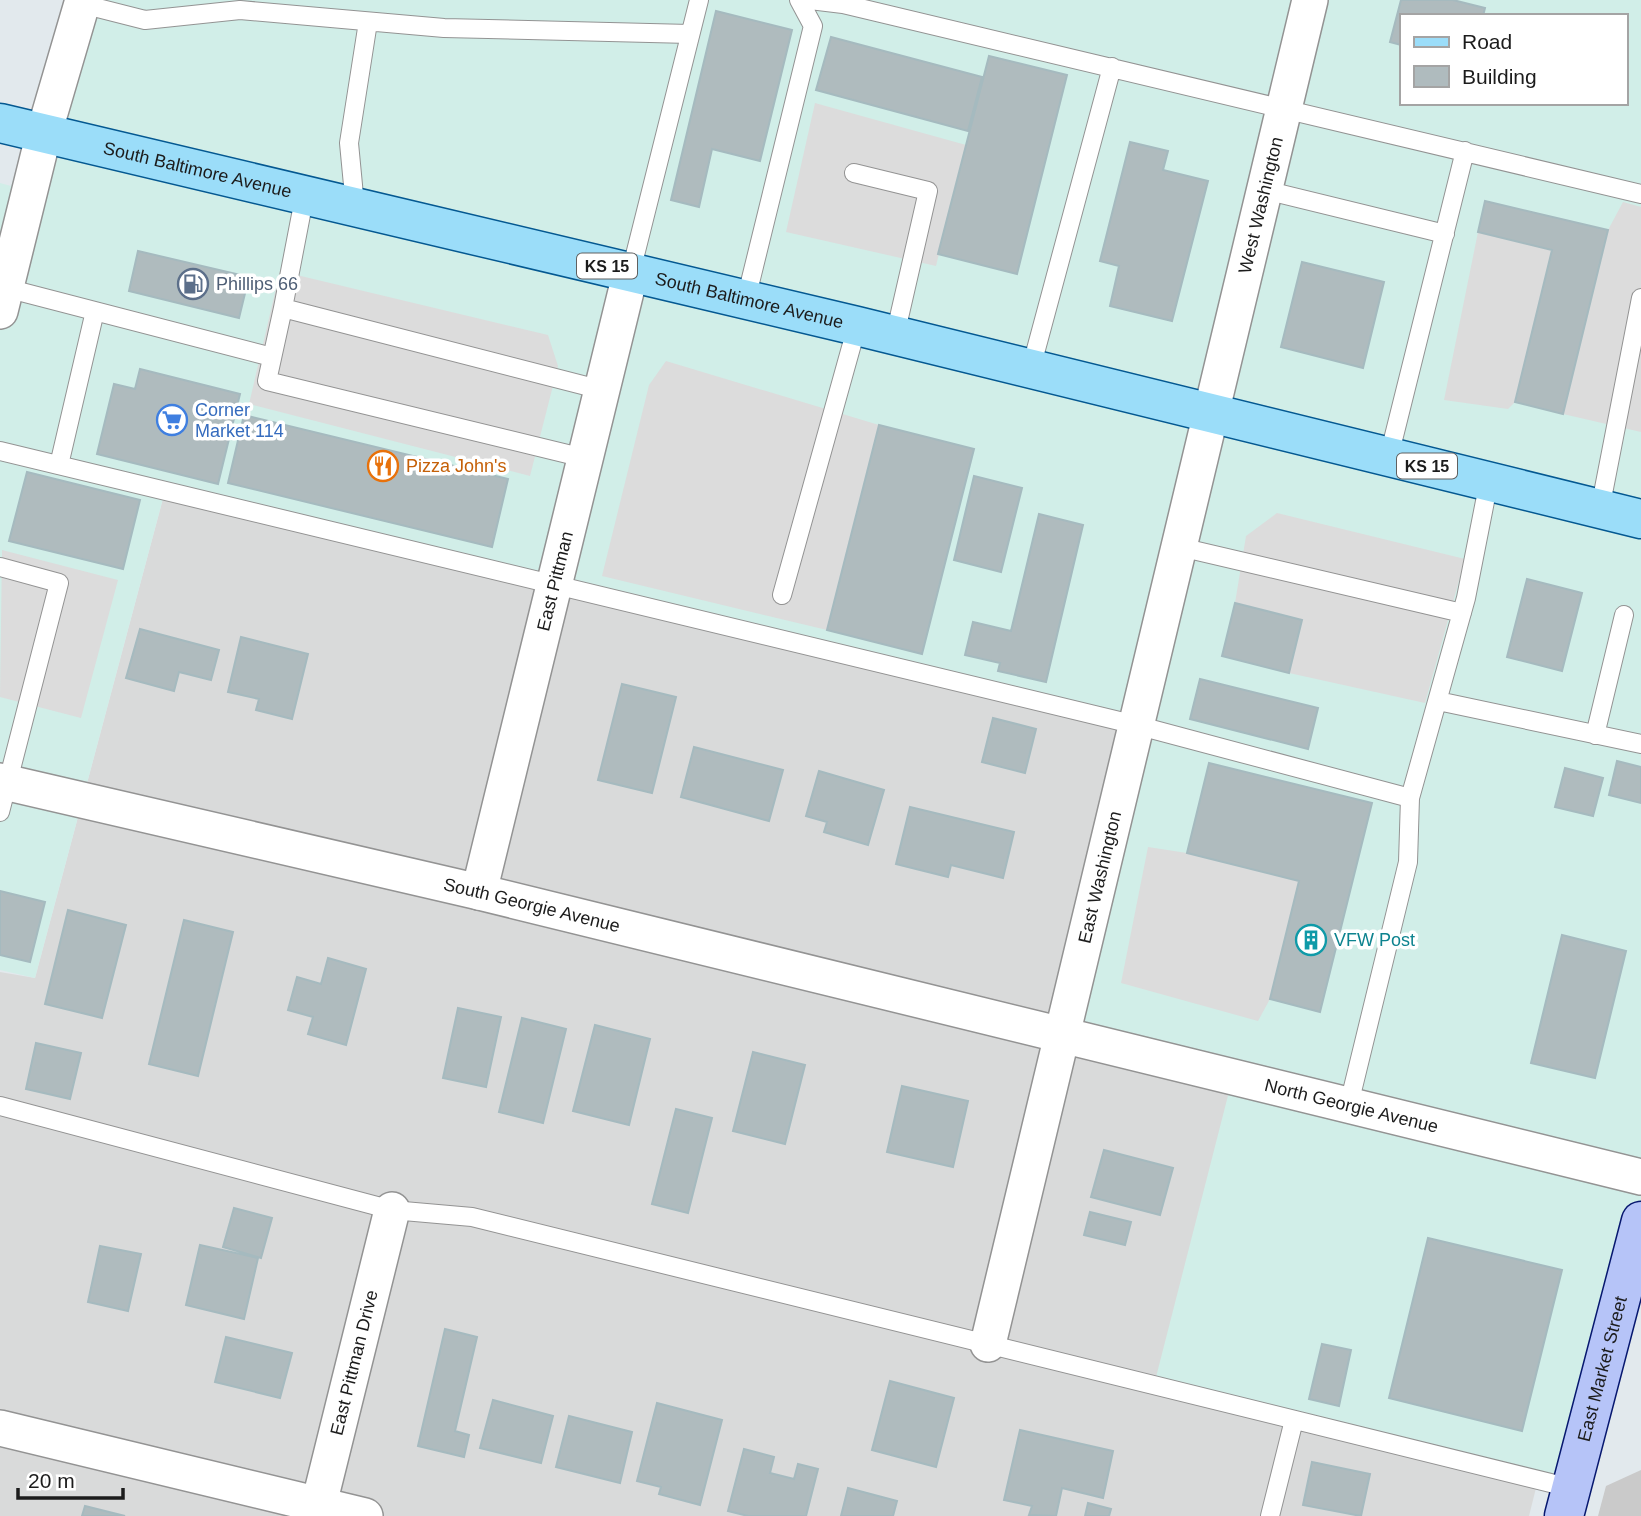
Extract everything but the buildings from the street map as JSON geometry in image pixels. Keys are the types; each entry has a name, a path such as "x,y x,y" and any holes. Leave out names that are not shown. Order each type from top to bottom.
{"main road":[{"name":"South Baltimore Avenue","path":"0,122 1214,412"},
{"name":"KS 15","path":"1214,412 1641,519"}],"street":[{"name":"West Washington","path":"1214,412 1310,0"},
{"path":"4,286 44,133 83,2"},
{"name":"East Pittman","path":"479,892 631,271"},
{"name":"East Washington","path":"988,1344 1061,1033 1214,412"},
{"name":"South Georgie Avenue","path":"3,792 479,892 1061,1033"},
{"name":"North Georgie Avenue","path":"1061,1033 1641,1177"},
{"name":"East Pittman Drive","path":"317,1511 392,1210"},
{"name":"East Market Street","path":"1568,1502 1641,1222"},
{"path":"0,1429 317,1511 365,1516"}],"lane":[{"path":"631,271 699,0"},
{"path":"746,299 813,26 799,0"},
{"path":"810,0 843,4 1285,107 1641,194"},
{"path":"83,2 145,20 240,10 444,28 690,34"},
{"path":"355,206 349,143 368,22"},
{"path":"1031,368 1112,67"},
{"path":"1389,456 1465,152"},
{"path":"854,173 928,191 894,335"},
{"path":"1265,190 1445,234"},
{"path":"305,194 267,380 584,458"},
{"path":"4,286 272,357"},
{"path":"1600,509 1641,298"},
{"path":"283,308 601,390"},
{"path":"59,465 95,311"},
{"path":"782,595 858,326"},
{"path":"0,451 1136,725 1410,798"},
{"path":"1349,1104 1408,862 1410,798 1462,612 1489,481"},
{"path":"1180,547 1462,612"},
{"path":"0,567 59,583 3,792"},
{"path":"1595,735 1624,615"},
{"path":"1438,701 1641,744"},
{"path":"0,1105 392,1210 472,1217 1294,1420 1568,1502"},
{"path":"1270,1516 1294,1420"}],"shaded area":[{"path":"75,0 1641,0 1641,1221 1571,1488 1154,1385 1233,1076 1061,1033 1136,726 165,491 35,978 0,970 0,183 11,186"},
{"path":"815,103 966,145 936,266 786,232"},
{"path":"1623,202 1641,207 1641,432 1563,414 1608,230"},
{"path":"1478,232 1552,250 1515,402 1508,409 1444,400"},
{"path":"280,271 548,335 558,366 530,476 249,404"},
{"path":"666,361 879,425 827,630 602,576 649,385"},
{"path":"165,491 1136,725 1233,1076 1538,1480 1529,1516 0,1516 0,972 35,978"},
{"path":"1277,513 1465,559 1425,703 1289,673 1235,603 1246,536"},
{"path":"2,550 118,580 81,718 0,697"},
{"path":"1148,847 1187,853 1299,881 1270,999 1258,1021 1121,983"},
{"path":"1641,1470 1641,1516 1598,1516 1606,1486"}],"place":[{"name":"Phillips 66","path":"193,284"},
{"name":"Corner Market 114","path":"172,420"},
{"name":"Pizza John's","path":"383,466"},
{"name":"VFW Post","path":"1311,940"}]}
